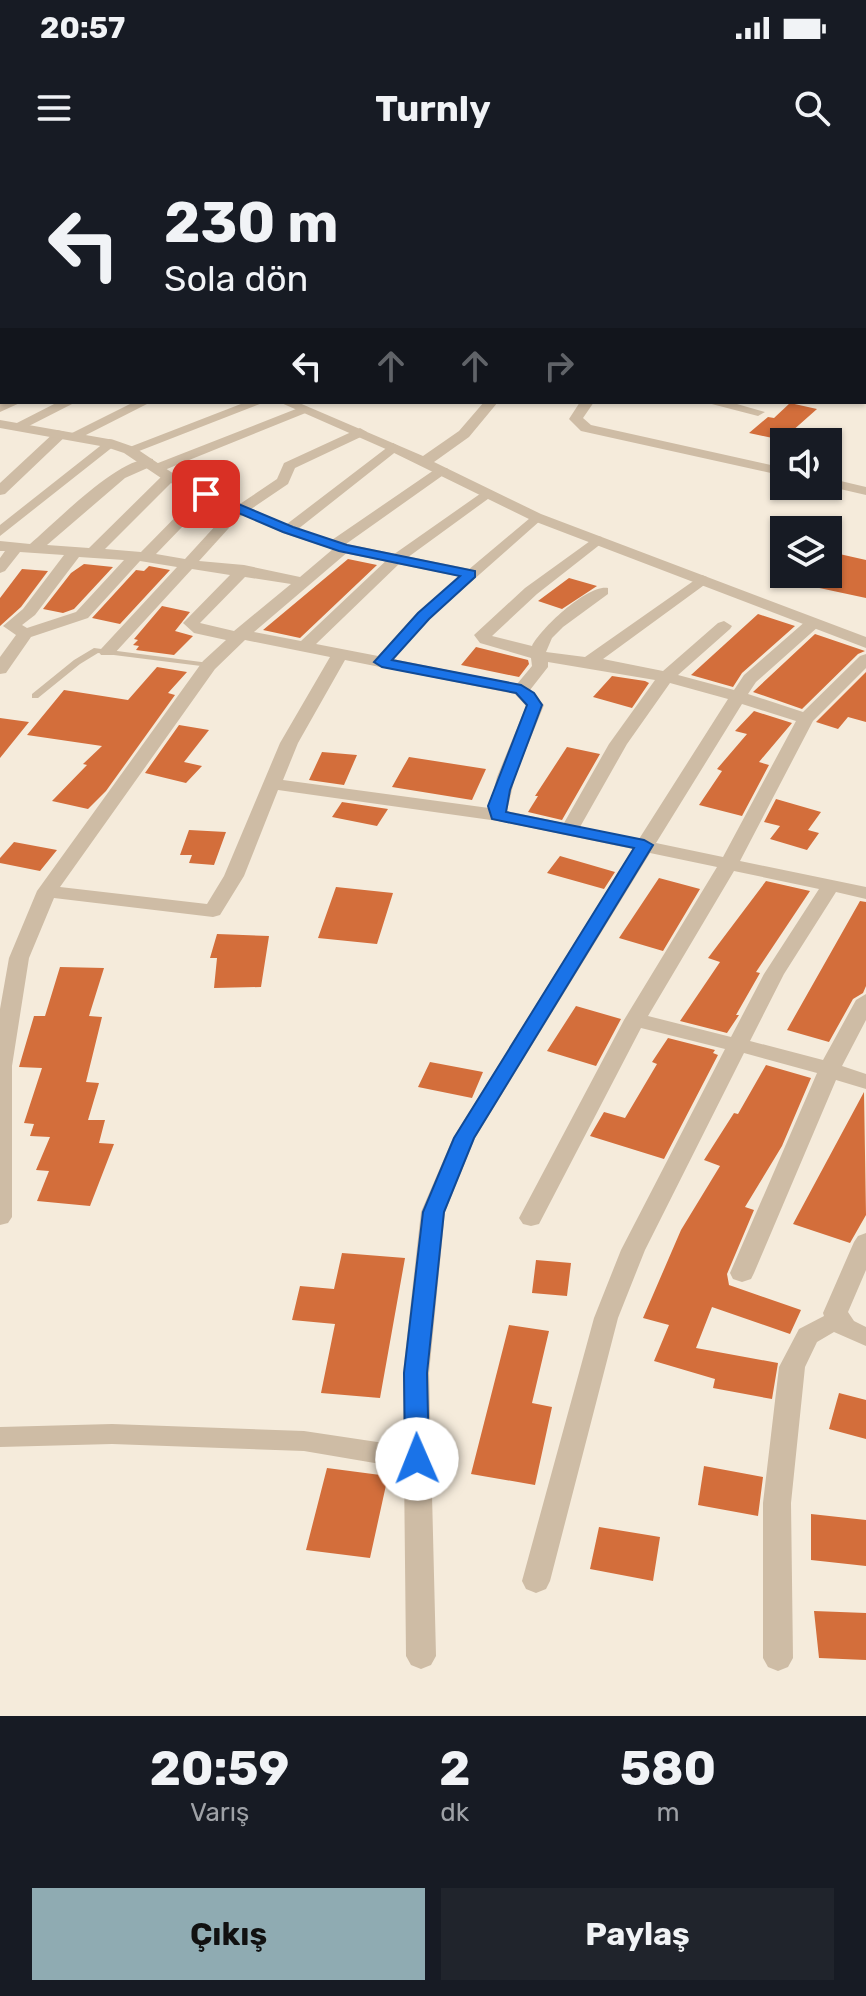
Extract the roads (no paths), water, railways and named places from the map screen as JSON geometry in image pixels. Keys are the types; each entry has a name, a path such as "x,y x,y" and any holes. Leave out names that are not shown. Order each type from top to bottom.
{"street":[{"path":"5,425 63,404"},
{"path":"0,491 69,434 138,404"},
{"path":"129,450 253,404"},
{"path":"291,404 393,447 536,517 866,643"},
{"path":"424,462 464,434 489,404"},
{"path":"586,404 576,419 586,428 770,469"},
{"path":"720,404 758,412"},
{"path":"34,548 120,475 158,469 306,410"},
{"path":"5,425 109,443 129,450 206,494 288,530 339,547 470,574"},
{"path":"107,652 233,515 283,481 289,466 360,432"},
{"path":"0,532 109,443"},
{"path":"288,530 393,447"},
{"path":"94,552 158,469"},
{"path":"0,1217 0,1066 19,958 47,891 209,665 240,635 305,582 339,547 442,471"},
{"path":"842,485 866,491"},
{"path":"304,647 395,560 487,493"},
{"path":"12,628 82,615 206,494"},
{"path":"382,662 423,616 536,517"},
{"path":"597,540 531,591 482,635 486,640 538,655 591,660 739,695 806,719"},
{"path":"0,568 8,546 191,562 305,582"},
{"path":"0,669 12,628 29,612 75,551"},
{"path":"244,570 191,623 200,630 240,635 521,690 535,705 502,790 497,806 498,815"},
{"path":"591,660 702,580"},
{"path":"521,690 540,667 538,655 545,636 602,591"},
{"path":"421,1656 416,1373 433,1212 464,1138 739,695 750,679 813,623"},
{"path":"569,830 618,744 665,678 724,626"},
{"path":"47,891 213,911 234,876 289,743 339,655"},
{"path":"531,1218 635,1020 729,863 806,719 866,659"},
{"path":"271,784 498,815 866,893"},
{"path":"536,1581 606,1318 633,1250 774,974 831,885"},
{"path":"742,1273 829,1070 866,1000"},
{"path":"635,1020 866,1082"},
{"path":"866,1242 836,1304 838,1321 853,1333 866,1337"},
{"path":"778,1658 777,1503 792,1367 808,1336 838,1321"},
{"path":"0,1437 112,1434 304,1441 417,1459"}],"lane":[{"path":"35,696 90,653 107,652 209,665"}]}
